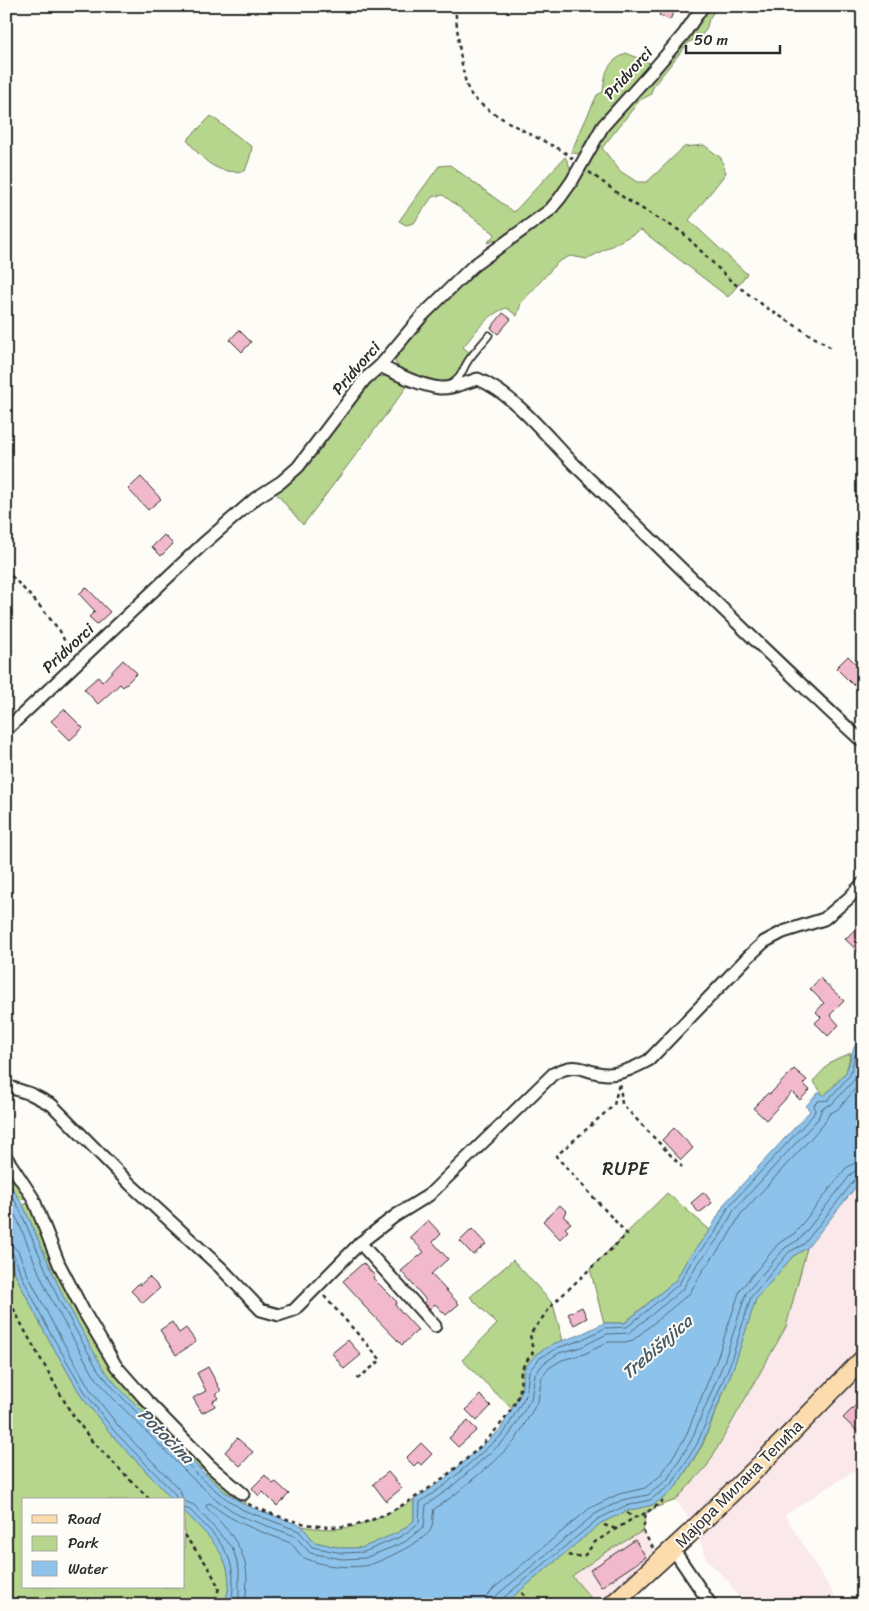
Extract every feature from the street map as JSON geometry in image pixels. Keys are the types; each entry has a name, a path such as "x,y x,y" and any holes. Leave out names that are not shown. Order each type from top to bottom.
{"main road":[{"name":"Мајора Милана Тепића","path":"612,1605 760,1465 863,1359"}],"street":[{"name":"Pridvorci","path":"6,730 203,544 256,498 281,482 298,466 365,379 380,366 421,316 473,266 550,210 560,198 604,126 672,47 703,6"},
{"path":"380,366 412,380 441,388 478,380 491,385 508,397 571,462 863,742"},
{"path":"6,1086 31,1094 52,1105 130,1184 221,1268 261,1310 279,1315 294,1310 360,1243 395,1216 429,1195 553,1074 565,1068 579,1067 608,1074 633,1069 649,1060 764,942 783,932 824,919 849,898 863,882"},
{"path":"6,1157 33,1198 59,1264 84,1312 116,1366 210,1466 243,1494"},
{"path":"360,1243 435,1326"},
{"path":"673,1549 711,1605"}],"lane":[{"path":"441,388 459,379 467,363 489,335"}],"path":[{"path":"455,6 464,75 470,92 481,105 563,151 627,200 682,232 730,281 768,308 833,349"},
{"path":"6,570 38,604 60,632 75,663"},
{"path":"621,1072 620,1090 622,1104 682,1167"},
{"path":"243,1494 247,1504 302,1524 337,1527 360,1524 391,1511 441,1480 498,1428 519,1394 522,1370 533,1352 530,1334 553,1304 626,1234 556,1156 614,1105 621,1072"},
{"path":"317,1287 381,1360 356,1380"},
{"path":"6,1294 70,1411 91,1440 148,1498"},
{"path":"568,1555 575,1557 585,1555 595,1542 634,1518 646,1514 663,1501"},
{"path":"627,1513 634,1518"},
{"path":"646,1514 643,1531 653,1547 652,1552"},
{"path":"604,1525 618,1529"},
{"path":"185,1536 208,1566 219,1588 214,1605"},
{"path":"522,1593 534,1605"}],"shaded area":[{"path":"863,1178 863,1465 785,1515 840,1605 743,1605 729,1582 708,1561 693,1524 676,1500 707,1466 786,1328 807,1248"},
{"path":"643,1531 657,1553 597,1604 571,1576 606,1552"}],"green space":[{"path":"710,6 717,6 709,19 706,30 699,38 689,42 654,85 650,95 640,100 602,148 620,171 637,182 647,182 684,147 704,145 721,158 726,173 689,220 747,274 728,297 641,230 587,259 570,256 558,262 521,303 517,316 507,308 494,314 477,330 463,347 470,353 460,371 450,381 442,384 431,382 413,377 401,370 394,358 455,290 487,262 539,225 558,207 583,175 604,133 688,35"},
{"path":"626,53 652,64 605,116 583,151 577,154 571,152 597,95 603,92 608,68 615,60"},
{"path":"211,116 252,147 245,171 226,171 212,165 187,140"},
{"path":"565,157 570,168 569,177 558,196 549,206 512,233 487,243 495,234 443,195 432,197 414,223 406,225 399,221 439,166 450,165 514,212"},
{"path":"386,376 409,384 303,525 276,493 300,472 323,445 364,386 375,377"},
{"path":"851,1053 846,1072 824,1096 813,1081 832,1061"},
{"path":"6,1166 27,1197 20,1200 6,1179"},
{"path":"667,1193 710,1230 687,1260 676,1280 624,1323 604,1323 590,1269"},
{"path":"30,1202 80,1315 205,1466 201,1470 118,1387 102,1367 63,1296 23,1205"},
{"path":"807,1248 786,1327 707,1466 676,1500 646,1513 643,1531 606,1552 572,1576 597,1605 503,1605 601,1523 627,1511 652,1505 676,1487 702,1446 734,1366 756,1299 793,1256"},
{"path":"6,1251 16,1276 44,1331 82,1397 112,1435 171,1498 22,1498 22,1588 185,1588 185,1512 204,1531 220,1552 229,1576 224,1605 6,1605"},
{"path":"513,1260 553,1304 563,1341 555,1343 524,1369 521,1393 513,1410 462,1360 497,1324 470,1297"},
{"path":"209,1470 228,1488 245,1500 245,1505 224,1491 205,1474"},
{"path":"414,1500 414,1521 399,1532 362,1548 342,1548 314,1542 302,1526 334,1529 361,1525 386,1515"}],"water":[{"path":"863,1037 863,1178 807,1248 793,1256 756,1299 734,1366 701,1446 676,1487 652,1505 627,1511 601,1523 503,1605 224,1605 229,1576 220,1552 204,1531 185,1512 185,1498 171,1498 112,1435 82,1397 44,1331 16,1276 6,1251 6,1179 23,1205 63,1296 102,1367 118,1387 201,1470 224,1491 245,1505 302,1526 314,1542 342,1548 362,1548 399,1532 414,1521 414,1500 442,1481 500,1430 521,1393 524,1369 536,1354 555,1343 577,1336 604,1323 625,1323 676,1280 687,1260 710,1230 725,1203 810,1111 806,1106 819,1092 824,1096 841,1079 846,1072 852,1053"}],"building":[{"path":"663,6 676,6 670,20 659,15"},
{"path":"503,313 511,319 498,334 491,328"},
{"path":"239,330 251,342 242,352 230,340"},
{"path":"141,477 161,499 148,510 128,489"},
{"path":"164,535 173,544 161,556 152,547"},
{"path":"86,587 110,612 97,624 89,617 95,611 79,594"},
{"path":"848,656 863,671 863,676 853,685 836,668"},
{"path":"123,660 137,673 123,687 120,684 98,704 84,689 98,677 102,682"},
{"path":"64,709 83,728 70,740 51,721"},
{"path":"863,922 863,956 845,939"},
{"path":"820,978 844,1001 830,1015 839,1025 828,1036 815,1023 821,1017 816,1012 824,1003 810,989"},
{"path":"794,1069 807,1080 803,1084 810,1090 800,1100 792,1092 766,1120 753,1108 768,1093 770,1094"},
{"path":"674,1128 693,1148 681,1160 662,1140"},
{"path":"704,1192 712,1203 699,1213 691,1203"},
{"path":"560,1205 567,1212 563,1216 571,1223 565,1228 568,1231 560,1239 543,1221"},
{"path":"428,1220 441,1234 433,1242 448,1259 431,1274 459,1304 446,1315 435,1304 430,1309 424,1302 426,1300 401,1271 424,1252 410,1237"},
{"path":"472,1229 486,1244 473,1255 460,1241"},
{"path":"363,1263 375,1276 373,1278 397,1302 395,1305 418,1330 402,1345 362,1304 343,1281"},
{"path":"149,1277 160,1288 143,1303 131,1291"},
{"path":"582,1307 587,1318 574,1325 568,1314"},
{"path":"172,1322 179,1333 186,1328 196,1342 176,1355 160,1330"},
{"path":"348,1340 361,1355 344,1369 332,1353"},
{"path":"208,1367 221,1391 216,1394 219,1398 213,1401 215,1406 202,1413 193,1398 206,1391 197,1373"},
{"path":"480,1395 491,1406 477,1421 466,1410"},
{"path":"863,1398 863,1437 843,1418"},
{"path":"468,1421 477,1430 458,1447 449,1438"},
{"path":"237,1438 253,1452 240,1466 225,1452"},
{"path":"421,1443 432,1454 421,1465 418,1462 414,1466 406,1458"},
{"path":"388,1472 402,1488 386,1501 373,1484"},
{"path":"265,1475 273,1484 276,1482 289,1494 277,1506 263,1492 259,1496 252,1488"},
{"path":"635,1540 646,1557 601,1587 590,1570"}],"district":[{"name":"RUPE","path":"626,1169"}],"water label":[{"name":"Trebišnjica","path":"657,1347"},
{"name":"Potočina","path":"166,1436"}]}
